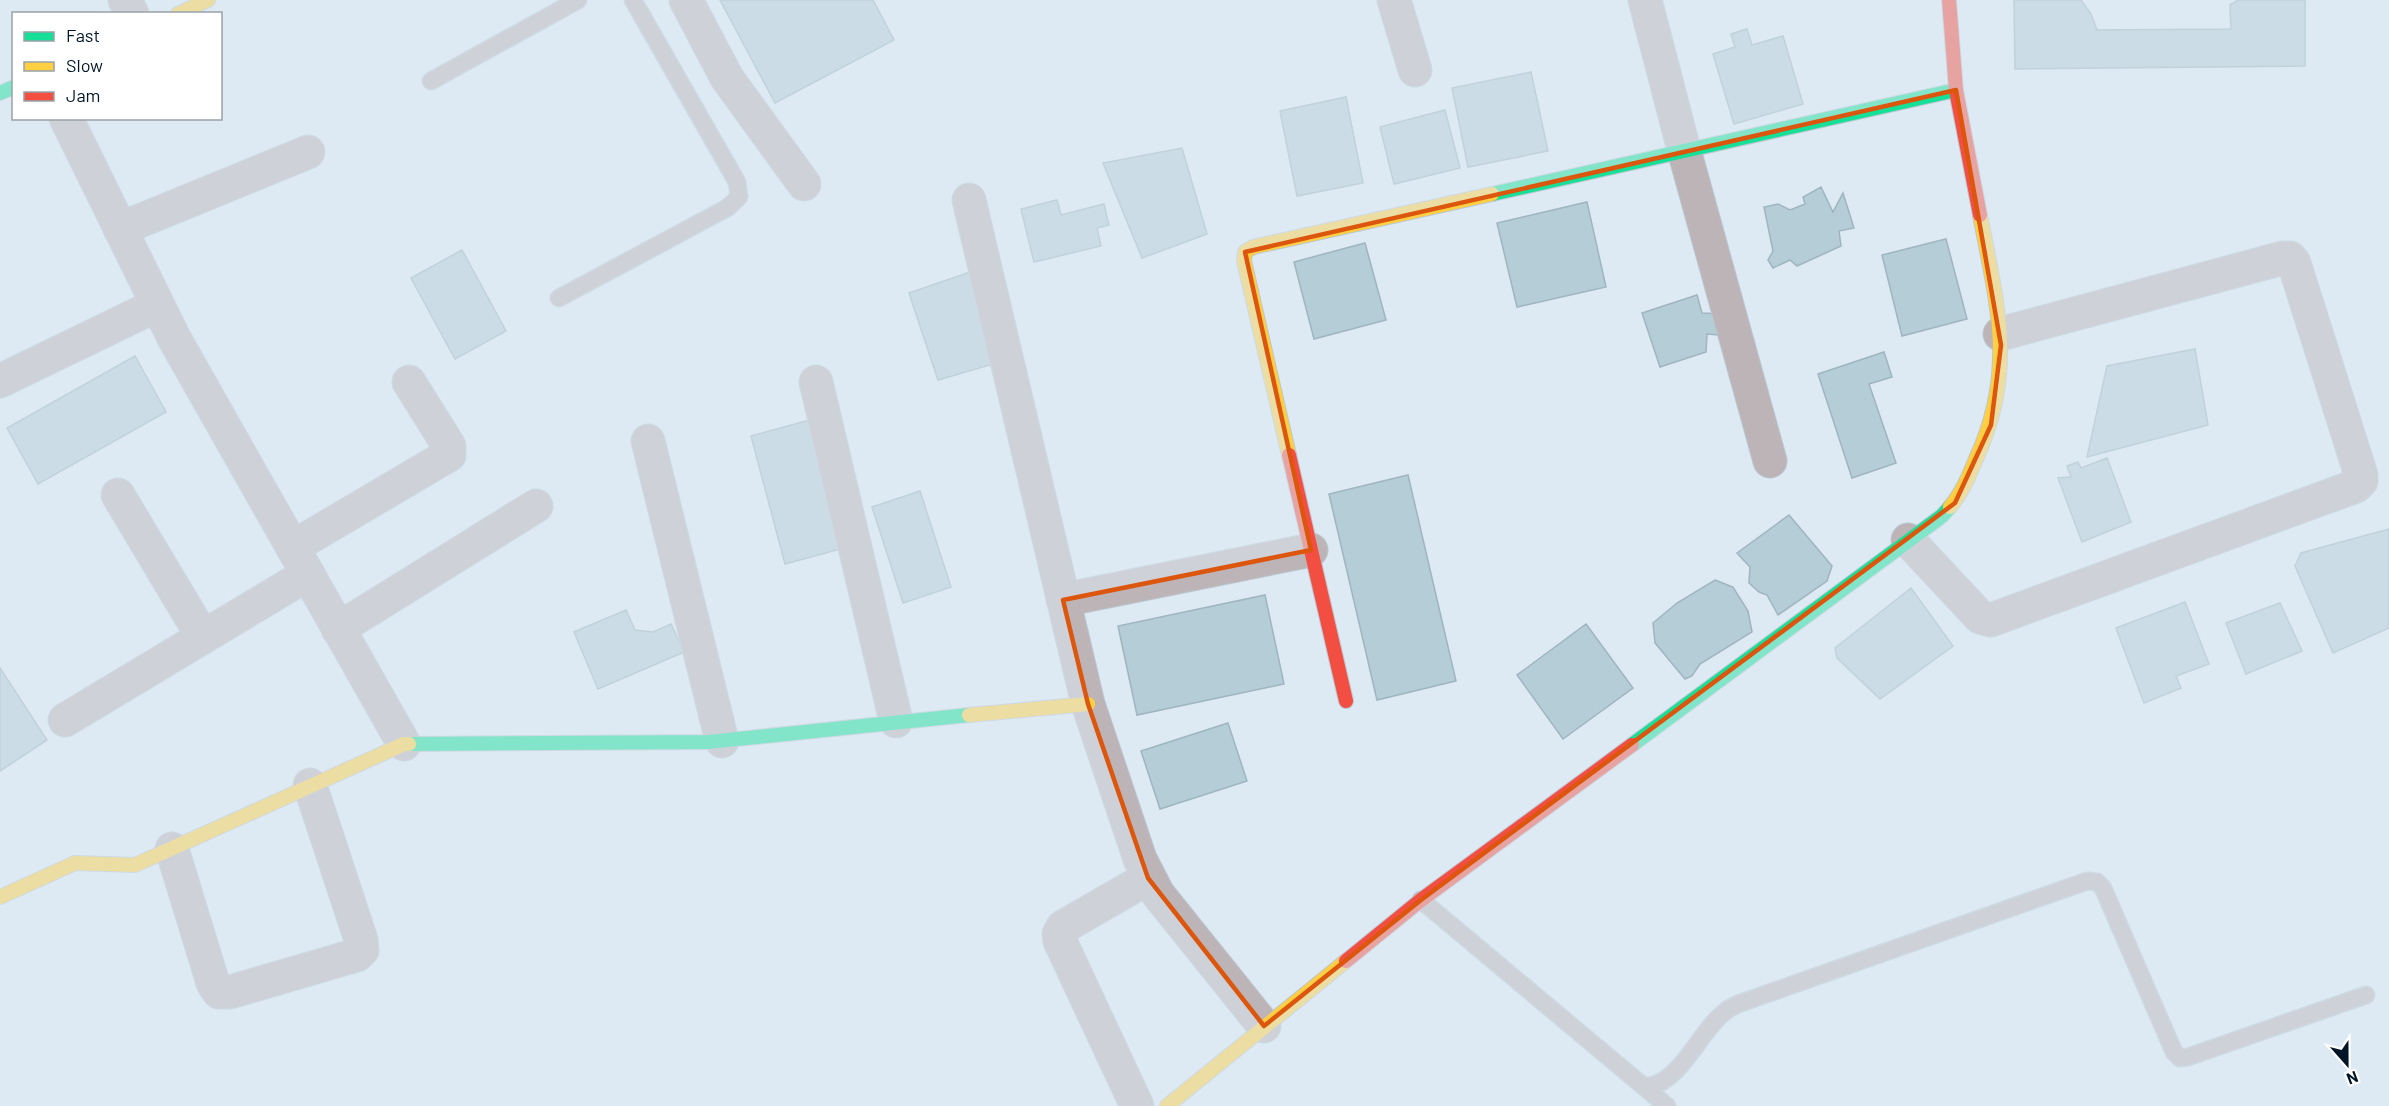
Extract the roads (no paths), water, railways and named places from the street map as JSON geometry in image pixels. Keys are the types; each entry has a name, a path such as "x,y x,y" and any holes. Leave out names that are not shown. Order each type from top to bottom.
{"street":[{"path":"182,12 208,0"},
{"path":"686,0 728,78 804,184"},
{"path":"1394,0 1414,70"},
{"path":"1645,0 1770,461"},
{"path":"1167,1106 1421,900 1941,516 1955,503 1964,490 1991,425 1996,403 2000,334 1956,90 1949,0"},
{"path":"1346,701 1244,261 1245,252 1253,247 1956,90"},
{"path":"67,120 157,305 404,744"},
{"path":"120,229 308,152"},
{"path":"969,200 1088,704 1140,859 1158,894 1264,1026"},
{"path":"1908,540 1980,617 1991,620 2356,486 2361,481 2294,263 2290,258 2000,334"},
{"path":"0,381 157,305"},
{"path":"65,720 203,637 300,561 449,455 449,446 409,382"},
{"path":"816,382 896,721"},
{"path":"648,441 722,741"},
{"path":"118,495 203,637"},
{"path":"338,629 536,506"},
{"path":"1064,600 1311,550"},
{"path":"0,897 75,863 85,861 121,866 135,865 404,744 722,741 896,721 1088,704"},
{"path":"171,849 213,983 219,992 230,992 357,956 362,950 361,940 310,785"},
{"path":"1137,1106 1060,941 1059,934 1063,927 1148,878"}],"lane":[{"path":"431,81 578,0"},
{"path":"559,298 727,208 739,196 737,182 633,0"},
{"path":"1645,1086 1653,1086 1676,1070 1717,1018 1738,1004 2087,881 2097,882 2103,888 2174,1052 2180,1058 2366,995"},
{"path":"1421,900 1667,1106"}]}
